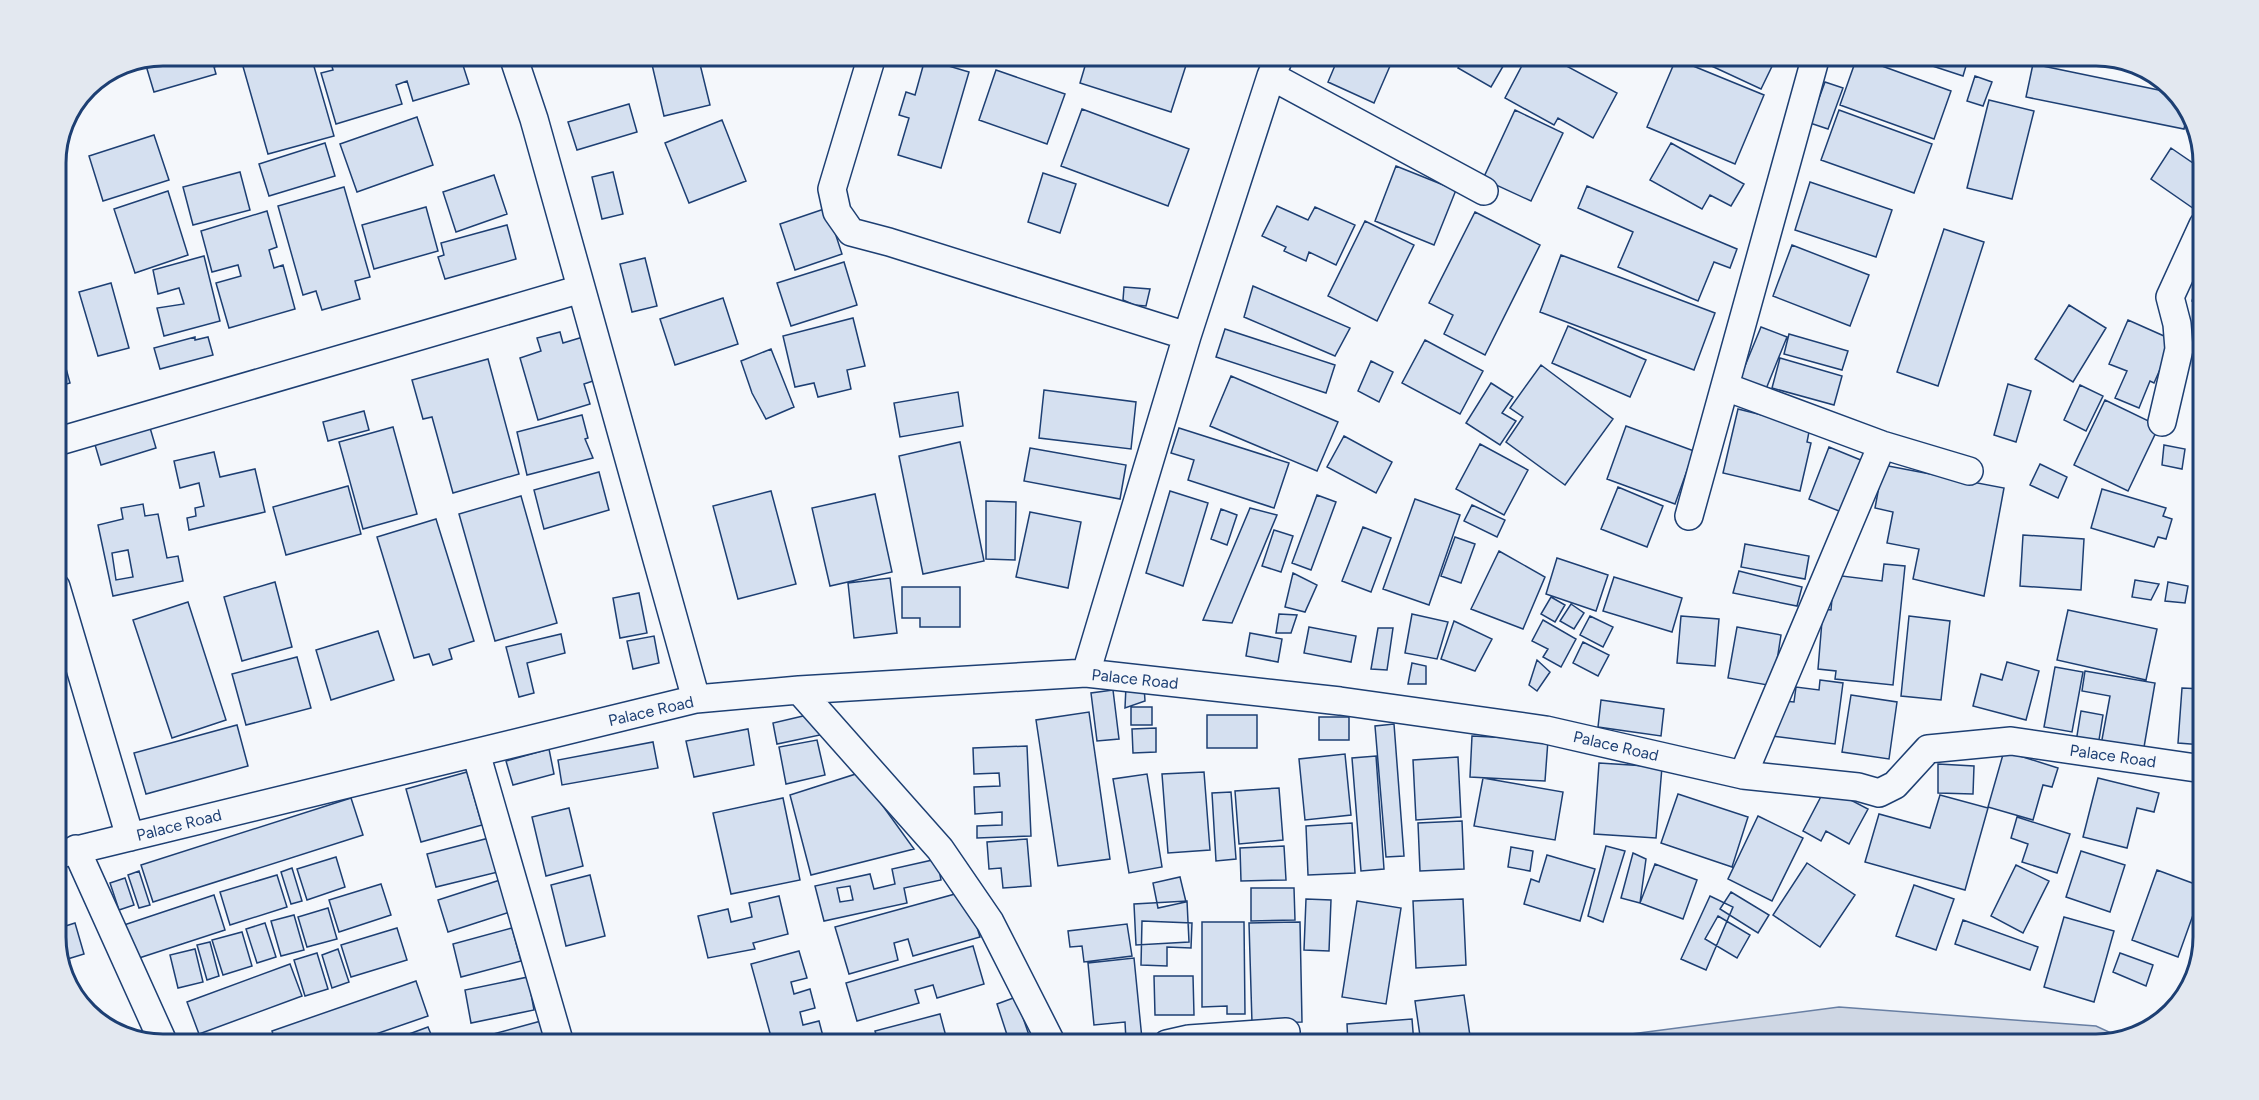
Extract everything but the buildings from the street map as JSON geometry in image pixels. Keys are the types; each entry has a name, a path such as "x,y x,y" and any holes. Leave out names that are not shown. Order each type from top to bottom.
{"street":[{"path":"516,66 534,119 696,699"},
{"path":"869,66 832,189 837,212 851,232 1187,336"},
{"path":"1086,673 1187,336 1275,66 1484,191"},
{"path":"1689,516 1813,66"},
{"path":"2162,422 2179,349 2177,324 2170,297 2193,247"},
{"path":"66,439 581,289"},
{"path":"1726,387 1882,445 1969,471"},
{"path":"1743,775 1882,445"},
{"path":"66,621 130,837"},
{"name":"Palace Road","path":"66,852 696,699 800,690 1086,673 1340,701 1546,730 1743,775 1858,787 1879,793 1895,785 1928,748 2012,741 2193,767"},
{"path":"800,690 940,849 990,922 1047,1034"},
{"path":"476,753 557,1034"},
{"path":"66,852 159,1034"},
{"path":"1259,1034 1286,1032"}],"shaded area":[{"path":"1839,1007 2096,1026 2111,1033 2096,1034 1631,1034"}]}
